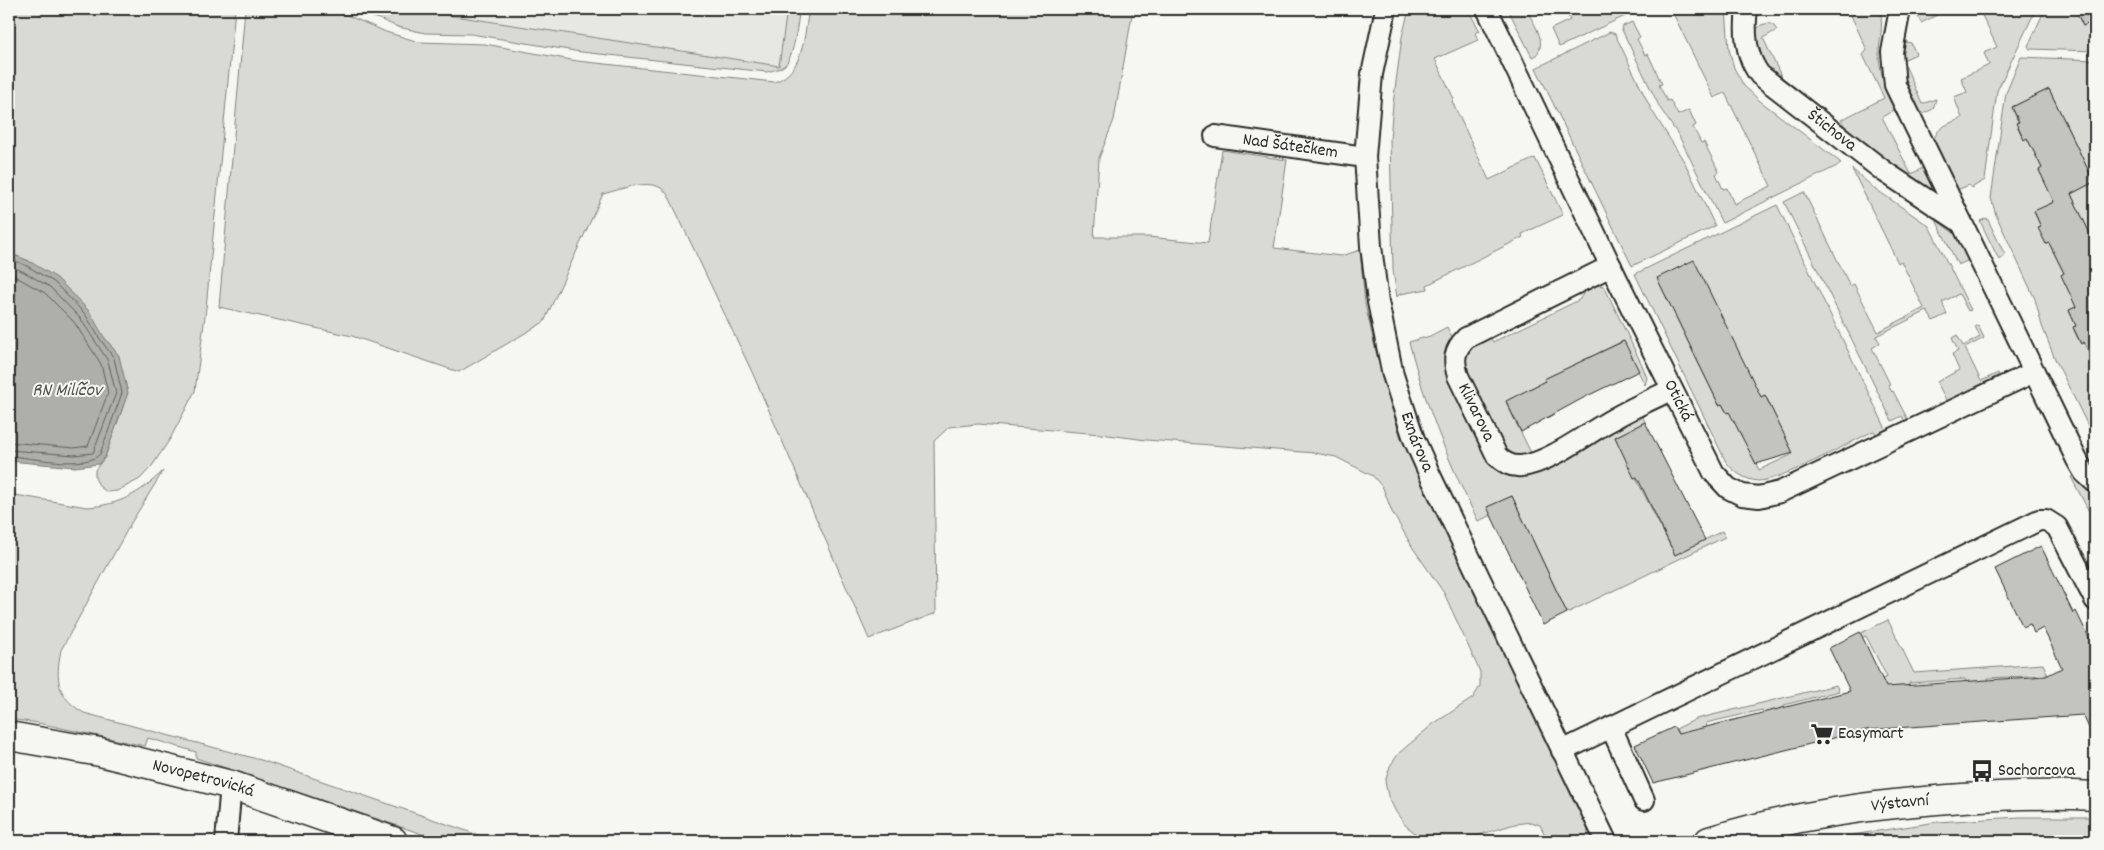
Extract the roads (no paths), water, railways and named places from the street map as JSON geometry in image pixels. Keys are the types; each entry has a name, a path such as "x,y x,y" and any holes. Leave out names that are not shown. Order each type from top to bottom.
{"main road":[{"name":"Novopetrovická","path":"9,736 100,752 231,785 393,841"},
{"name":"Výstavní","path":"1709,841 1810,815 1892,803 2016,795 2095,796"}],"street":[{"name":"Exnárova","path":"1386,9 1372,74 1365,157 1371,246 1378,302 1386,347 1399,398 1430,475 1606,841"},
{"name":"Otická","path":"1487,9 1672,390 1714,473 1728,488 1750,497 1790,489 2034,372"},
{"name":"Štichova","path":"1747,9 1746,36 1750,60 1768,83 1885,172 1962,224"},
{"path":"1900,9 1892,52 1895,85 2077,460 2084,472 2095,482"},
{"name":"Nad Šátečkem","path":"1215,136 1365,157"},
{"name":"Klivarova","path":"1611,266 1466,338 1460,344 1455,356 1454,364 1458,376 1498,456 1507,464 1513,466 1530,464 1550,455 1615,417 1672,390"},
{"path":"1562,751 2039,520 2046,520 2057,527 2095,600"},
{"path":"1612,727 1644,800"},
{"path":"226,841 231,785"}],"water":[{"name":"RN Milíčov","path":"9,253 29,261 57,278 89,311 104,337 119,356 128,393 105,457 99,464 75,467 9,461"}],"place":[{"name":"Easymart","path":"1822,734"},
{"name":"Sochorcova","path":"1982,771"}]}
